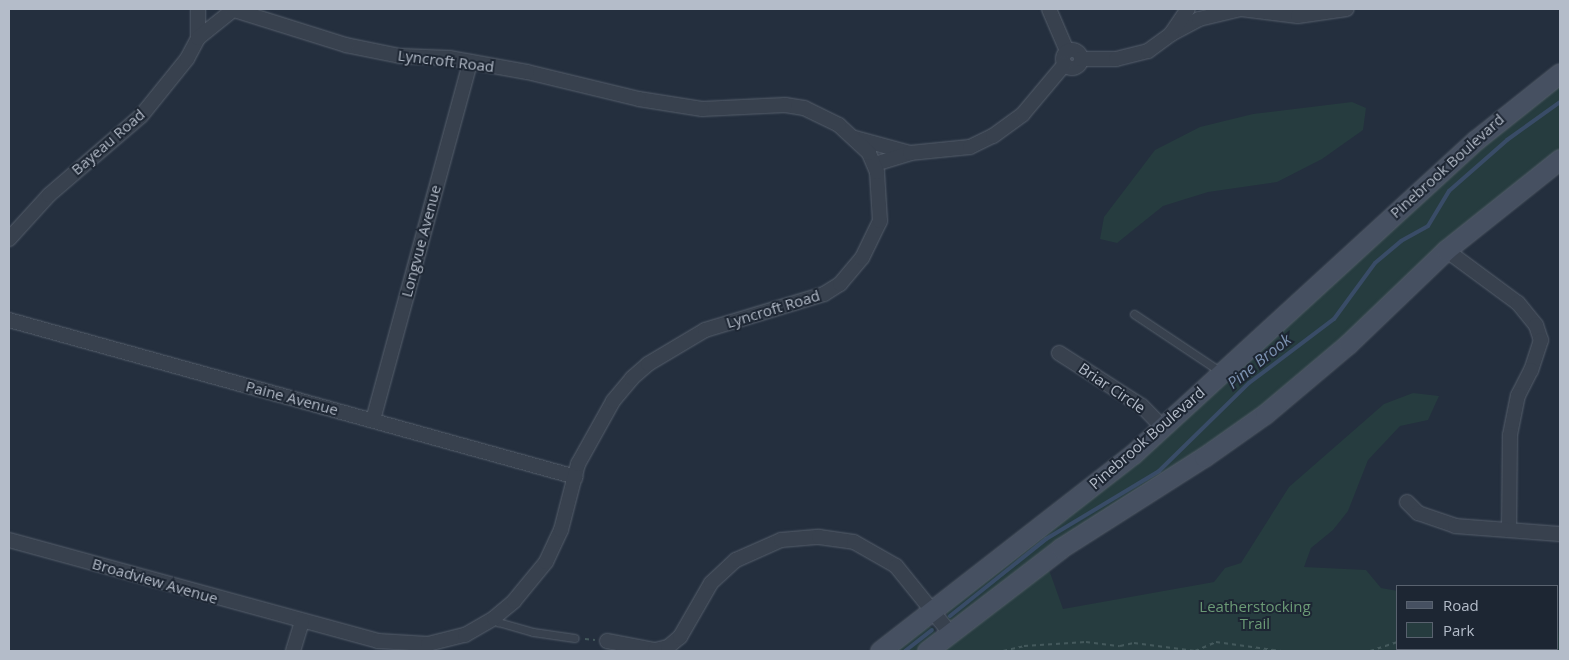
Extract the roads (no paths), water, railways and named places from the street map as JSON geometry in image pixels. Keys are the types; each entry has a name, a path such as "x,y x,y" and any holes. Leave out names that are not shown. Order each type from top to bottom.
{"street":[{"name":"Bayeau Road","path":"198,9 198,38"},
{"name":"Bayeau Road","path":"9,239 49,195 141,116 187,59 198,38 232,9"},
{"name":"Lyncroft Road","path":"232,9 346,45 400,56 470,62 527,72 596,91 688,107 785,105 804,108 825,117 855,138 875,164 880,221 867,252 840,284 824,294 705,330 648,364 613,401 587,446 576,477 562,530 546,562 530,584 494,618 465,634 418,644 378,641 302,622"},
{"path":"1049,9 1066,58"},
{"path":"1171,34 1188,9"},
{"path":"875,164 910,153 970,147 992,136 1023,114 1066,58 1075,50 1081,59 1133,57 1148,51 1171,34 1199,19 1240,9 1298,16 1347,9"},
{"name":"Longvue Avenue","path":"373,420 470,62"},
{"name":"Pinebrook Boulevard","path":"880,651 1091,488 1162,427 1490,127 1560,73"},
{"path":"855,138 910,153"},
{"path":"926,651 1075,538 1197,462 1265,414 1348,344 1446,250 1560,159"},
{"path":"1446,250 1518,303 1536,326 1541,340 1531,370 1518,395 1510,435 1509,530"},
{"name":"Paine Avenue","path":"9,320 576,477"},
{"name":"Briar Circle","path":"1059,353 1142,406 1162,427"},
{"path":"1407,502 1418,513 1434,521 1455,526 1560,534"},
{"path":"607,641 655,650 668,648 680,637 701,595 722,571 760,547 806,538 834,537 876,552 896,566 950,633"},
{"name":"Broadview Avenue","path":"9,540 302,622"},
{"path":"294,651 302,622"}],"lane":[{"path":"1134,314 1222,372"},
{"path":"494,618 498,622 533,632 575,638"}],"waterway":[{"name":"Pine Brook","path":"950,616 1046,539 1159,471 1249,383 1334,319 1375,263 1401,241 1428,226 1449,191 1507,140 1560,102"},
{"name":"Pine Brook","path":"905,651 932,630"}],"park label":[{"name":"Leatherstocking Trail","path":"1255,614"}]}
